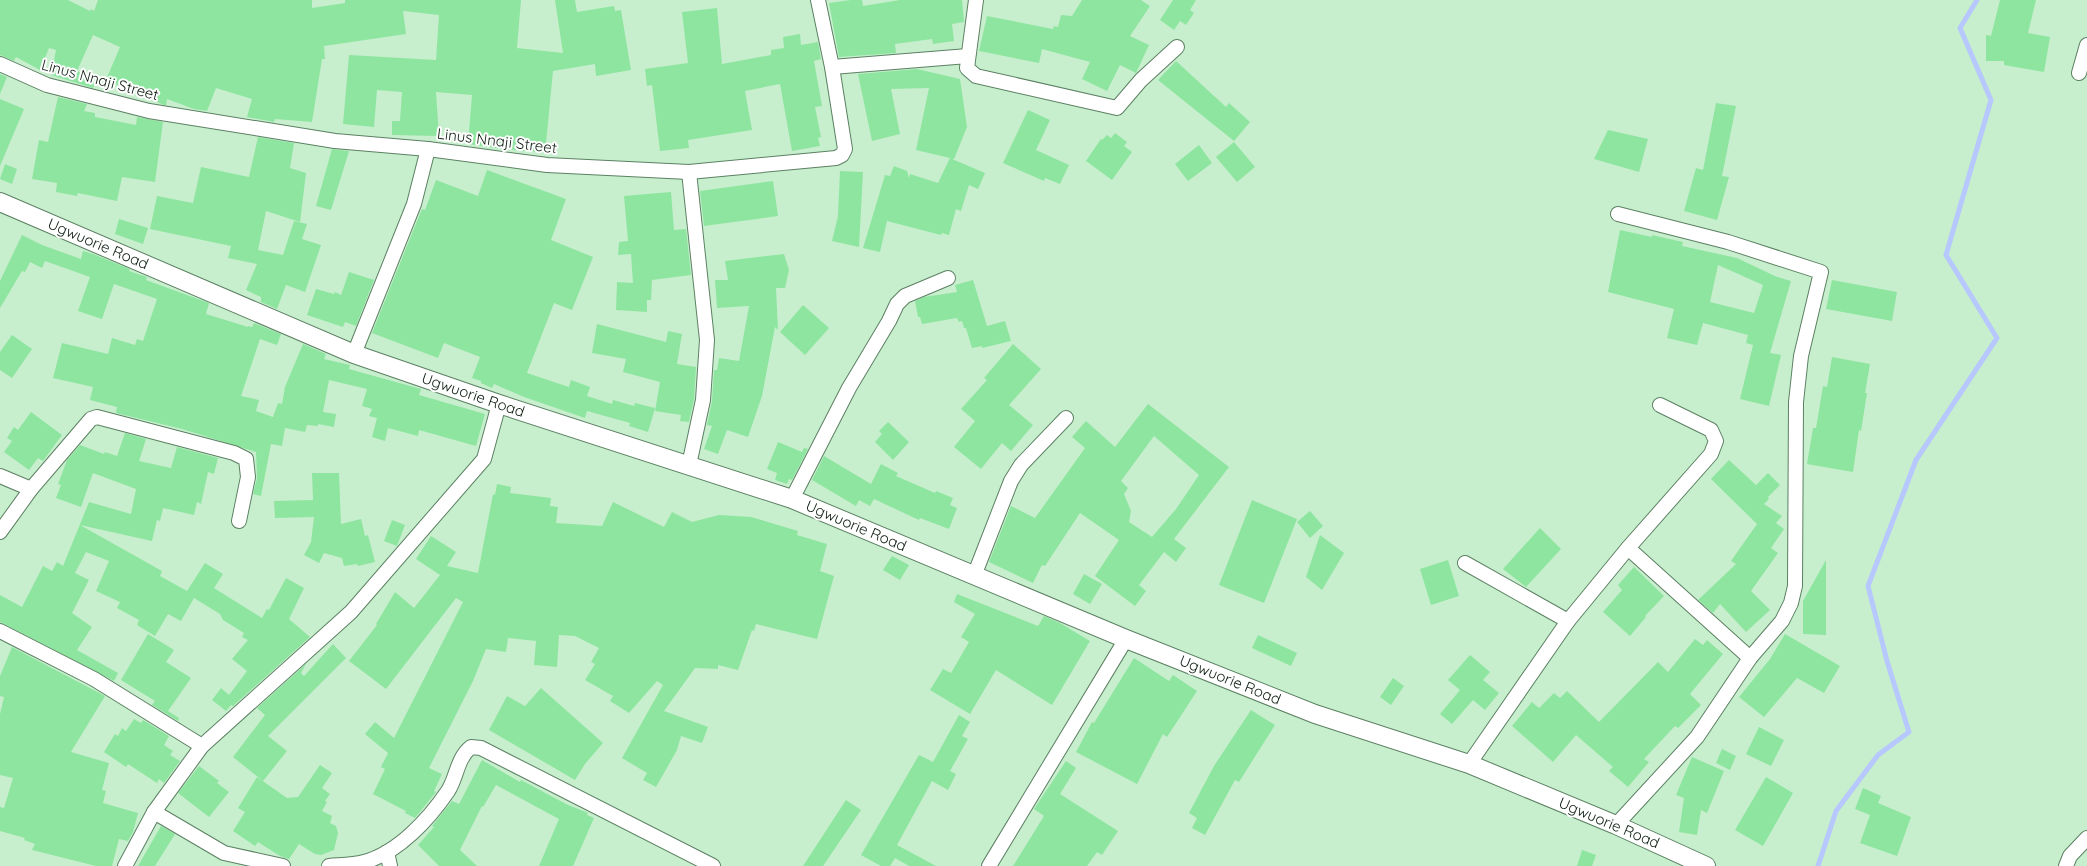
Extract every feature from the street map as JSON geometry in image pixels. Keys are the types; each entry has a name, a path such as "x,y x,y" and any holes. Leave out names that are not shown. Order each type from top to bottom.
{"street":[{"name":"Linus Nnaji Street","path":"0,64 47,85 149,111 335,141 428,149 547,164 689,172 836,158 842,155 844,149 832,67 818,0"},
{"path":"976,0 967,68 976,76 1117,108 1141,80 1177,47"},
{"path":"2079,73 2087,45"},
{"path":"832,67 968,56"},
{"path":"354,354 414,204 428,149"},
{"path":"689,172 706,340 703,400 689,465"},
{"name":"Ugwuorie Road","path":"0,202 354,354 499,404 792,499 1126,639 1315,714 1469,764 1705,866"},
{"path":"1616,826 1697,737 1750,658 1782,621 1791,602 1795,586 1796,402 1801,356 1820,272 1728,242 1618,214"},
{"path":"792,499 849,388 897,304 904,296 948,278"},
{"path":"124,866 154,812 202,746 351,612 484,459 499,404"},
{"path":"1469,764 1568,621 1628,548 1711,454 1716,441 1712,430 1660,405"},
{"path":"0,532 31,489 91,419 97,417 234,453 246,459 248,477 240,521"},
{"path":"974,576 1011,481 1021,465 1066,418"},
{"path":"0,476 31,489"},
{"path":"1628,548 1750,658"},
{"path":"1464,563 1568,621"},
{"path":"0,631 94,679 202,746"},
{"path":"989,866 1126,639"},
{"path":"329,866 364,862 386,852 407,837 448,790 464,752 470,747 481,748 713,866"},
{"path":"154,812 224,853 283,866"},
{"path":"2066,866 2070,856 2087,838"},
{"path":"386,852 390,866"}],"building":[{"path":"0,0 68,0 90,11 91,9 94,11 98,0 312,0 312,8 345,3 345,0 521,0 517,48 563,53 555,0 575,0 577,12 614,6 615,11 621,10 631,70 596,76 595,64 553,71 545,153 495,148 468,144 472,95 436,92 439,136 392,135 392,121 400,121 402,92 377,90 374,127 343,124 349,55 436,60 439,15 403,11 406,34 324,46 325,59 322,59 312,122 275,119 274,122 247,117 252,99 216,88 207,111 194,109 167,99 166,105 164,105 106,80 120,47 93,35 77,71 97,79 93,88 51,75 56,50 49,48 40,70 16,57 14,61 0,55"},
{"path":"862,0 863,6 900,0 962,0 964,22 952,24 954,41 933,44 932,39 895,44 896,53 839,57 829,3"},
{"path":"1082,0 1141,0 1150,6 1130,36 1149,45 1136,73 1120,65 1107,91 1082,79 1090,62 1042,49 1039,63 979,51 987,16 1053,29 1054,26 1058,27 1061,15 1072,16"},
{"path":"1173,0 1196,0 1190,10 1194,13 1186,25 1180,21 1174,30 1160,20"},
{"path":"2000,0 2036,0 2028,33 2050,37 2044,72 2004,65 2004,61 1986,61 1986,35 1991,36"},
{"path":"717,8 722,64 771,55 771,50 784,48 783,37 800,34 801,45 818,42 821,59 814,61 822,106 815,107 821,137 818,138 820,146 792,151 780,84 745,91 752,130 688,140 689,148 660,151 652,85 647,86 645,69 688,63 682,12"},
{"path":"1176,61 1226,107 1229,103 1250,122 1234,141 1158,80"},
{"path":"917,69 960,79 967,127 954,159 952,159 985,173 978,189 969,185 961,211 956,209 949,235 942,233 941,235 887,221 880,252 863,248 885,175 890,176 894,166 907,171 909,178 910,174 938,183 950,158 916,150 929,88 891,89 900,134 872,141 858,74"},
{"path":"0,74 7,77 0,94"},
{"path":"58,97 87,104 84,111 95,113 95,117 136,125 137,117 163,122 155,182 122,177 117,201 78,193 77,196 56,192 57,183 32,179 39,140 48,142"},
{"path":"0,99 24,109 0,166"},
{"path":"1716,103 1736,106 1722,176 1729,177 1717,220 1684,211 1696,168 1703,170"},
{"path":"1028,110 1050,120 1036,150 1069,165 1060,184 1045,178 1044,181 1003,163"},
{"path":"1608,130 1648,139 1639,172 1594,159"},
{"path":"1115,133 1127,142 1124,146 1132,152 1112,180 1086,161 1101,139 1107,135 1111,138"},
{"path":"258,137 294,143 290,168 306,173 300,222 266,211 258,250 283,255 294,221 307,224 302,239 321,245 305,292 286,285 277,309 261,302 261,297 246,290 257,264 228,258 231,246 150,229 157,196 193,203 201,167 249,177"},
{"path":"1234,142 1255,167 1237,182 1216,157"},
{"path":"1199,145 1212,163 1188,181 1175,164"},
{"path":"332,149 349,151 331,210 316,206"},
{"path":"5,164 17,169 12,184 0,179"},
{"path":"487,170 566,199 551,240 593,257 572,310 554,303 527,373 569,387 571,380 590,387 587,396 612,404 613,400 634,406 635,403 655,408 648,432 629,426 630,423 587,411 585,418 524,397 494,384 492,388 472,378 480,357 444,343 438,358 372,333 422,209 425,210 436,180 478,196"},
{"path":"840,171 863,172 859,247 832,241 838,216"},
{"path":"773,181 778,216 704,226 700,191"},
{"path":"671,192 674,230 686,229 691,275 652,280 651,300 647,300 647,312 616,310 617,282 633,283 631,254 618,255 619,242 628,241 624,196"},
{"path":"119,219 148,228 143,244 115,234"},
{"path":"1620,230 1683,242 1682,246 1737,258 1777,277 1791,281 1770,353 1781,355 1769,406 1740,399 1753,345 1746,343 1748,335 1703,323 1697,345 1667,338 1674,309 1608,292","holes":["1718,265 1763,285 1754,313 1710,302"]},
{"path":"22,235 42,245 81,259 83,251 130,269 129,271 147,277 146,280 209,303 206,314 248,327 252,327 254,323 281,334 277,345 260,339 241,396 259,400 256,411 273,417 278,403 282,404 285,387 303,344 326,354 324,359 350,365 349,369 421,389 419,395 485,414 476,446 419,430 418,436 388,428 385,441 372,437 377,418 369,416 372,409 362,406 367,389 329,380 323,412 336,414 334,427 318,424 318,426 307,425 305,432 285,428 282,446 271,444 261,496 253,494 257,478 256,452 182,429 116,413 117,407 90,400 93,387 53,378 62,343 108,354 112,338 135,345 137,339 143,341 157,299 114,284 102,319 78,311 90,277 45,261 42,268 30,262 25,272 22,271 0,308 0,281"},
{"path":"784,254 789,270 785,288 776,288 778,330 775,327 762,396 748,437 727,430 718,454 704,449 712,426 707,425 712,401 714,370 717,370 719,358 739,361 749,306 717,308 715,280 728,280 725,261"},
{"path":"349,272 374,280 356,326 345,322 343,327 307,315 316,289 334,294 335,292 341,295"},
{"path":"973,280 987,326 1005,321 1011,341 982,348 982,346 972,348 966,328 964,328 962,321 959,322 957,318 922,324 920,317 918,317 915,301 924,297 957,292 955,285"},
{"path":"1832,280 1897,292 1892,321 1826,309"},
{"path":"803,305 829,328 805,355 780,332"},
{"path":"597,324 666,342 668,331 682,334 677,364 696,367 694,399 689,422 680,421 681,415 655,411 660,382 623,372 626,359 592,353"},
{"path":"12,335 32,349 12,378 0,370 0,352"},
{"path":"1013,344 1041,369 1009,405 1033,425 1011,451 1002,443 981,469 954,447 975,421 961,409 987,380 984,378"},
{"path":"1832,357 1870,364 1865,393 1867,393 1853,472 1807,464 1813,428 1816,428 1823,386 1827,387"},
{"path":"1148,404 1229,467 1174,539 1186,548 1176,562 1164,552 1139,585 1146,591 1135,606 1095,576 1119,540 1080,513 1045,566 1042,565 1033,583 989,562 1011,506 1035,518 1085,448 1072,437 1086,421 1115,447","holes":["1154,436 1199,475 1176,509 1152,537 1129,522 1131,511 1124,494 1128,488 1121,481"]},
{"path":"31,412 62,435 43,461 38,458 29,470 4,452 12,441 7,438 14,427 18,430"},
{"path":"888,422 909,442 893,460 875,442 882,434 879,431"},
{"path":"125,433 146,439 139,461 171,468 177,447 218,458 214,474 208,472 201,504 197,502 194,515 163,508 160,521 157,520 152,541 80,525 162,571 160,576 187,591 205,563 223,574 214,588 262,618 267,609 269,610 286,578 304,588 289,619 310,637 226,711 212,700 221,688 229,695 247,671 232,659 248,640 242,637 244,633 223,620 220,614 194,598 181,621 168,614 155,636 137,625 139,620 117,608 120,602 96,591 109,561 86,552 75,573 89,580 72,613 92,627 77,650 118,673 114,681 0,622 0,595 22,607 43,566 52,571 57,562 63,566 89,502 131,514 136,489 93,473 81,507 56,498 61,485 58,484 67,460 80,445 104,454 105,452 117,456"},
{"path":"778,442 802,452 804,448 808,449 792,480 789,479 787,484 775,480 777,473 767,469"},
{"path":"824,456 871,484 881,464 898,473 896,476 935,493 936,491 953,498 950,505 957,508 949,529 920,518 919,520 874,499 870,506 859,500 856,506 812,480"},
{"path":"1729,460 1756,485 1768,473 1780,485 1764,504 1782,516 1776,523 1784,529 1771,548 1778,553 1751,591 1770,610 1746,632 1720,604 1713,613 1698,600 1736,564 1731,561 1757,524 1711,479"},
{"path":"312,473 339,473 341,524 361,519 365,536 368,535 375,562 358,566 357,564 344,566 342,558 324,553 319,563 304,555 311,542 314,517 275,518 274,501 313,500"},
{"path":"497,484 511,487 510,493 551,498 550,506 558,507 556,523 602,526 613,502 664,527 672,512 692,522 719,515 751,517 798,531 797,535 827,544 820,571 834,576 817,639 756,624 754,631 752,630 738,670 718,665 718,669 695,668 664,711 708,727 702,743 681,736 677,750 656,787 643,780 647,773 622,758 663,685 657,681 629,713 610,701 613,696 585,680 595,664 591,662 599,648 575,636 559,635 557,667 534,665 536,641 508,638 506,652 486,649 473,681 429,768 442,774 434,791 436,792 415,818 405,813 406,811 373,794 385,769 381,767 388,753 365,734 375,722 394,738 463,602 456,598 386,689 349,661 377,625 395,592 414,608 440,575 416,559 431,536 456,552 447,566 478,573 493,494 495,495"},
{"path":"1252,500 1297,519 1264,603 1219,585"},
{"path":"1310,511 1323,526 1310,538 1297,522"},
{"path":"392,520 405,525 397,546 384,541"},
{"path":"1540,528 1561,549 1526,587 1503,569"},
{"path":"1320,535 1344,553 1322,590 1306,577"},
{"path":"892,556 909,565 900,580 883,570"},
{"path":"1448,560 1459,596 1431,605 1420,569"},
{"path":"1826,560 1826,635 1803,634 1803,601"},
{"path":"1634,567 1664,596 1645,616 1630,636 1603,612 1622,590 1618,585"},
{"path":"1084,574 1102,584 1090,604 1073,594"},
{"path":"957,594 1038,626 1044,616 1090,641 1052,705 996,670 970,714 930,690 943,669 951,673 969,642 961,637 975,614 954,602"},
{"path":"148,634 174,650 166,662 191,678 168,711 179,718 178,721 152,705 155,701 121,680"},
{"path":"1785,634 1840,666 1824,693 1797,678 1764,717 1739,697 1770,659"},
{"path":"1258,635 1297,653 1291,666 1252,648"},
{"path":"1695,639 1703,645 1707,640 1723,654 1690,694 1701,705 1678,728 1675,726 1644,759 1649,762 1628,787 1609,771 1613,767 1576,735 1553,762 1512,726 1532,702 1539,708 1554,693 1560,698 1567,691 1599,722 1658,662 1668,672"},
{"path":"333,644 346,658 268,736 287,751 263,781 233,757 265,715 257,708 306,664 301,673 304,676"},
{"path":"12,647 105,696 71,752 109,763 102,790 106,791 103,803 138,813 133,832 128,841 119,839 112,866 96,866 32,850 35,844 24,840 25,838 0,831 0,807 4,808 13,778 0,775 0,714 4,697 0,696 0,676"},
{"path":"1470,655 1490,672 1483,680 1499,693 1485,710 1473,700 1452,724 1440,714 1460,690 1448,680"},
{"path":"1134,658 1169,681 1173,675 1197,691 1167,737 1163,734 1137,784 1076,752 1092,722 1094,723"},
{"path":"1393,678 1404,686 1391,705 1380,697"},
{"path":"541,688 603,743 585,764 575,780 489,730 507,696 525,706"},
{"path":"1251,710 1275,725 1239,782 1235,780 1205,835 1192,828 1197,818 1189,813 1214,766"},
{"path":"959,715 970,722 962,736 968,739 950,771 956,774 948,790 932,781 897,845 936,866 909,866 895,858 890,866 881,866 861,855 919,755 933,762"},
{"path":"134,719 141,723 143,720 169,736 164,745 173,751 170,755 180,761 164,783 159,779 157,783 128,764 126,767 104,752 115,734 118,736 122,728 126,731"},
{"path":"1759,727 1784,740 1771,766 1746,754"},
{"path":"1722,749 1736,756 1730,770 1716,763"},
{"path":"1692,757 1724,771 1707,813 1701,810 1697,835 1679,832 1684,798 1676,795"},
{"path":"482,760 520,782 521,780 566,804 588,813 587,815 594,818 573,866 539,866 559,819 496,785 482,806 460,850 477,866 439,866 418,845 434,827 432,826 452,801 459,804"},
{"path":"1066,761 1076,768 1060,794 1118,831 1102,855 1097,852 1087,866 1013,866 1044,816 1034,809"},
{"path":"320,765 332,773 322,788 330,794 325,801 327,802 322,811 332,816 330,823 336,826 338,833 334,850 321,855 315,854 299,844 289,859 280,856 258,842 255,846 233,831 245,812 238,808 257,777 287,798 298,797"},
{"path":"199,766 219,781 217,783 229,792 209,817 178,793"},
{"path":"1766,777 1793,793 1763,846 1735,830"},
{"path":"1863,788 1881,796 1878,803 1911,817 1897,856 1860,843 1870,815 1855,809"},
{"path":"846,800 861,810 823,866 803,866"},
{"path":"161,826 175,834 155,866 138,866"},
{"path":"1582,850 1596,855 1592,866 1577,866"}],"waterway":[{"path":"1818,866 1836,811 1878,755 1909,732 1887,661 1868,586 1916,460 1997,338 1946,255 1991,100 1960,28 1977,0"}]}
